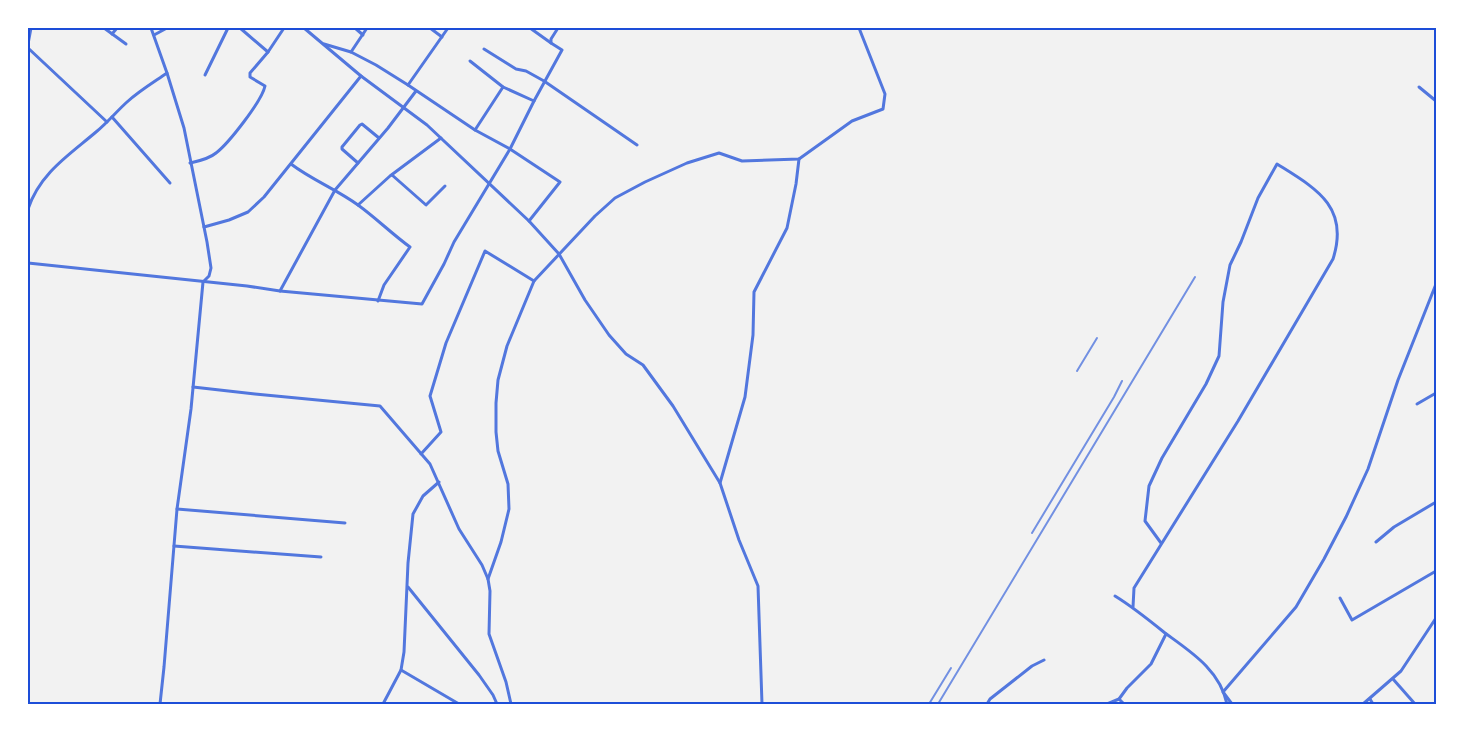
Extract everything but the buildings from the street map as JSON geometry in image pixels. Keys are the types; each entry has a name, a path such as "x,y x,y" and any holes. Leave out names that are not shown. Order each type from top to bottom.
{"street":[{"path":"31,28 28,46 107,122"},
{"path":"104,28 126,44"},
{"path":"112,34 118,28"},
{"path":"151,28 184,128 211,268 209,276 203,282 193,387 174,546 160,704"},
{"path":"154,36 167,28"},
{"path":"205,75 228,28"},
{"path":"240,28 268,52"},
{"path":"190,164 216,153 256,106 265,86 250,77 250,74 284,28"},
{"path":"304,28 361,76 405,107 441,138 529,221 559,254 585,300 604,328 626,354 649,372 673,406 720,483 739,540 758,586 762,704"},
{"path":"355,28 364,35"},
{"path":"351,52 367,28"},
{"path":"430,28 442,37"},
{"path":"408,85 448,28"},
{"path":"28,263 280,291 422,304 454,242 510,149 544,81 562,50 530,28"},
{"path":"551,43 551,38 558,28"},
{"path":"488,579 501,542 508,509 508,484 498,451 496,432 498,380 507,346 534,281 595,216 615,198 645,182 687,163 719,153 742,161 799,159 852,121 883,109 885,94 859,28"},
{"path":"320,43 351,52 408,85 475,130 510,149 560,182 529,221"},
{"path":"484,49 516,69 526,71 544,81 638,145"},
{"path":"470,61 503,86 534,101"},
{"path":"28,208 33,193 44,178 128,101 167,73"},
{"path":"204,227 248,212 264,197 314,132 361,76"},
{"path":"475,130 503,86"},
{"path":"1419,87 1436,101"},
{"path":"280,291 336,190 405,107 416,91"},
{"path":"112,117 170,183"},
{"path":"358,163 342,147 360,125 362,124 379,138"},
{"path":"358,205 392,175 441,138"},
{"path":"720,483 745,397 753,335 754,292 787,228 799,159"},
{"path":"291,164 358,205 410,247 384,284 378,301"},
{"path":"1132,607 1134,588 1238,421 1336,252 1337,226 1333,212 1326,199 1315,188 1278,164 1258,198 1230,265 1223,302 1219,356 1206,384 1162,458 1150,486 1145,521 1161,543"},
{"path":"392,175 426,205 445,186"},
{"path":"421,454 441,432 430,396 446,343 485,252 534,281"},
{"path":"1223,692 1296,607 1346,517 1368,469 1398,380 1436,284"},
{"path":"193,387 380,406 430,464 459,529 488,579 490,591 489,634 506,682 511,704"},
{"path":"1418,404 1436,393"},
{"path":"383,704 401,670 404,652 413,514 423,496 438,482"},
{"path":"1376,542 1394,527 1436,502"},
{"path":"178,509 345,522"},
{"path":"174,546 321,557"},
{"path":"1340,598 1352,620 1436,572"},
{"path":"408,586 479,675 497,704"},
{"path":"1115,596 1203,662 1232,704"},
{"path":"1363,704 1402,671 1436,618"},
{"path":"1108,704 1119,699 1151,664 1166,634"},
{"path":"988,704 990,699 1032,666 1044,660"},
{"path":"401,670 459,704"},
{"path":"1394,679 1415,704"},
{"path":"1223,692 1226,704"},
{"path":"1119,699 1124,704"},
{"path":"1370,699 1373,704"}],"railway":[{"path":"938,704 1195,277"},
{"path":"1077,371 1097,338"},
{"path":"1032,533 1122,381"},
{"path":"929,704 951,668"}]}
